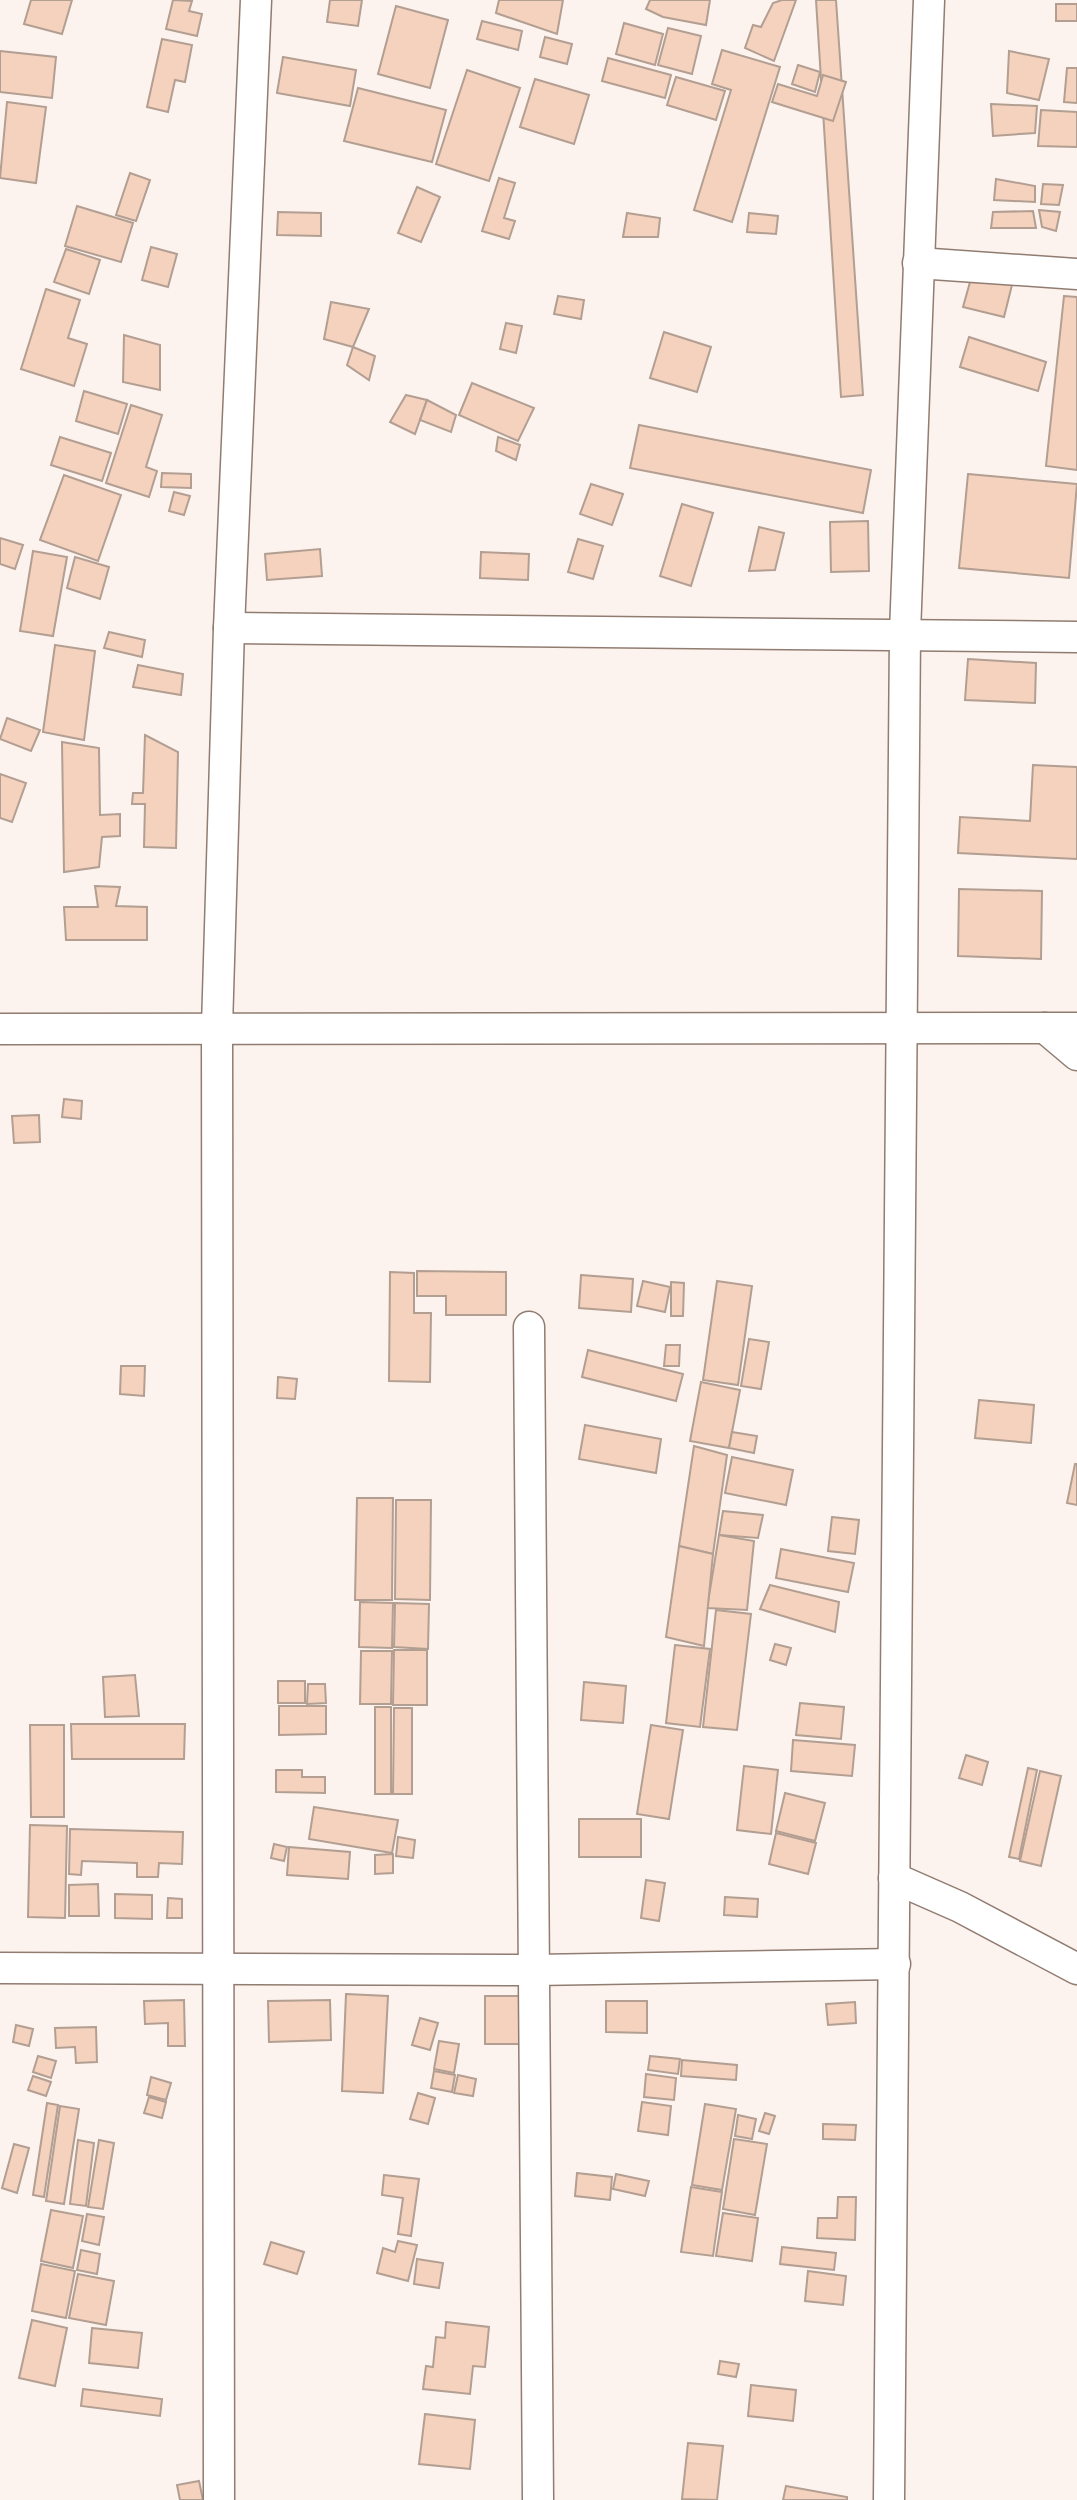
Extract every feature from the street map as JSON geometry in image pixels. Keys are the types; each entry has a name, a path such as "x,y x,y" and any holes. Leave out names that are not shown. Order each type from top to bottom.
{"street":[{"path":"219,2500 217,1027 229,628 256,0"},
{"path":"889,2500 904,1028 905,633 929,0"},
{"path":"918,263 1077,274"},
{"path":"229,628 1077,636"},
{"path":"1045,1028 1077,1055"},
{"path":"0,1029 1077,1028"},
{"path":"529,1328 538,2500"},
{"path":"894,1878 960,1907 1077,1969"},
{"path":"0,1968 534,1969 895,1964"}],"building":[{"path":"31,0 72,0 62,34 24,24"},
{"path":"173,0 192,1 189,11 202,14 197,36 166,29"},
{"path":"330,0 362,0 358,26 327,22"},
{"path":"499,0 563,0 557,34 496,13"},
{"path":"650,0 710,0 706,25 663,17 646,9"},
{"path":"796,0 774,61 745,48 753,25 761,27 773,3"},
{"path":"816,0 836,0 863,395 841,397"},
{"path":"1056,4 1077,4 1077,21 1056,21"},
{"path":"396,6 448,20 430,88 378,74"},
{"path":"482,21 522,31 518,50 477,39"},
{"path":"624,23 663,34 655,65 616,54"},
{"path":"668,28 701,36 692,74 658,65"},
{"path":"545,37 572,44 567,64 540,57"},
{"path":"162,39 192,45 185,82 175,80 168,112 147,107"},
{"path":"722,50 780,67 732,222 694,210 731,90 712,84"},
{"path":"0,51 56,57 52,98 0,92"},
{"path":"1009,51 1049,59 1039,100 1007,93"},
{"path":"283,57 356,70 350,106 277,93"},
{"path":"608,58 671,75 665,98 602,81"},
{"path":"798,65 820,72 815,92 792,84"},
{"path":"1067,68 1077,68 1077,103 1064,102"},
{"path":"467,70 520,88 489,181 436,164"},
{"path":"823,75 846,82 833,121 772,102 778,84 817,96"},
{"path":"676,77 725,91 716,120 667,105"},
{"path":"535,79 589,95 574,144 520,127"},
{"path":"358,88 446,110 432,162 344,141"},
{"path":"7,102 46,107 36,183 0,178"},
{"path":"991,104 1037,106 1035,133 993,136"},
{"path":"1041,110 1077,112 1077,147 1038,146"},
{"path":"130,173 150,180 136,221 116,215"},
{"path":"499,178 515,183 504,218 515,221 509,239 482,231"},
{"path":"996,179 1035,186 1035,202 994,200"},
{"path":"1043,184 1063,185 1059,205 1041,204"},
{"path":"417,187 440,197 421,242 398,233"},
{"path":"77,206 133,223 121,262 65,246"},
{"path":"1039,210 1060,212 1056,231 1042,227"},
{"path":"1033,211 1036,228 991,228 993,212"},
{"path":"278,212 321,213 321,236 277,235"},
{"path":"627,213 660,218 658,237 623,237"},
{"path":"749,213 778,216 776,234 747,232"},
{"path":"151,247 177,254 168,287 142,280"},
{"path":"66,249 100,260 89,294 54,282"},
{"path":"972,275 1012,285 1004,317 963,307"},
{"path":"46,289 80,300 68,338 87,344 74,386 21,369"},
{"path":"558,296 584,300 581,319 554,314"},
{"path":"1064,296 1077,297 1077,470 1046,466"},
{"path":"331,302 369,309 353,347 324,339"},
{"path":"506,323 522,326 516,353 500,349"},
{"path":"664,332 711,347 697,392 650,378"},
{"path":"124,335 160,345 160,390 123,382"},
{"path":"969,337 1046,362 1038,391 960,367"},
{"path":"353,347 375,356 369,380 347,365"},
{"path":"472,383 534,408 518,441 459,415"},
{"path":"84,391 127,404 118,434 76,421"},
{"path":"406,395 427,400 415,434 390,422"},
{"path":"427,400 456,415 451,432 420,420"},
{"path":"131,405 162,415 146,467 157,471 149,497 106,483"},
{"path":"639,425 871,470 863,513 630,468"},
{"path":"60,437 111,453 102,481 51,465"},
{"path":"498,437 520,445 516,460 496,451"},
{"path":"162,473 191,474 191,488 161,487"},
{"path":"968,474 1077,484 1069,578 959,568"},
{"path":"64,475 121,495 98,561 40,540"},
{"path":"591,484 623,494 612,525 580,514"},
{"path":"174,492 190,496 184,515 169,511"},
{"path":"682,504 713,513 691,586 660,576"},
{"path":"868,521 869,571 831,572 830,522"},
{"path":"759,527 784,533 775,570 749,571"},
{"path":"0,538 23,545 15,569 0,564"},
{"path":"578,539 603,546 593,579 568,572"},
{"path":"320,549 322,576 267,580 265,554"},
{"path":"33,551 67,557 53,636 20,631"},
{"path":"481,552 529,554 528,580 480,578"},
{"path":"75,557 109,567 100,599 67,588"},
{"path":"109,632 145,640 142,657 104,648"},
{"path":"55,645 95,651 84,740 43,732"},
{"path":"968,659 1036,663 1035,703 965,700"},
{"path":"138,665 183,674 181,695 133,687"},
{"path":"7,718 40,730 31,751 0,739"},
{"path":"145,735 178,752 176,848 144,847 145,804 132,804 133,793 143,793"},
{"path":"62,742 99,748 100,815 120,814 120,836 102,837 99,867 64,872"},
{"path":"1033,765 1077,767 1077,859 958,853 960,817 1030,821"},
{"path":"0,774 26,783 12,822 0,818"},
{"path":"95,886 120,887 116,906 147,907 147,940 66,940 64,907 98,907"},
{"path":"959,889 1042,891 1041,959 958,956"},
{"path":"64,1099 82,1101 81,1119 62,1117"},
{"path":"39,1115 40,1142 14,1143 12,1116"},
{"path":"417,1271 506,1272 506,1315 446,1315 446,1296 417,1296"},
{"path":"390,1272 414,1273 414,1313 431,1313 430,1382 389,1381"},
{"path":"581,1275 633,1279 631,1312 579,1308"},
{"path":"643,1281 670,1287 665,1312 637,1306"},
{"path":"717,1281 752,1286 738,1385 703,1380"},
{"path":"671,1282 684,1283 683,1316 671,1316"},
{"path":"749,1339 769,1342 761,1389 741,1386"},
{"path":"666,1345 680,1345 679,1366 664,1366"},
{"path":"588,1350 683,1374 676,1401 582,1377"},
{"path":"121,1366 145,1366 144,1396 120,1394"},
{"path":"278,1377 297,1379 295,1399 277,1398"},
{"path":"701,1382 740,1390 729,1448 690,1441"},
{"path":"979,1400 1034,1405 1031,1443 975,1438"},
{"path":"585,1425 661,1439 656,1473 579,1459"},
{"path":"732,1432 757,1436 754,1453 729,1448"},
{"path":"694,1446 727,1455 713,1554 679,1546"},
{"path":"732,1457 793,1470 786,1505 725,1493"},
{"path":"1077,1464 1077,1505 1067,1503"},
{"path":"357,1498 393,1498 392,1600 355,1600"},
{"path":"396,1500 431,1500 430,1600 395,1599"},
{"path":"723,1511 763,1515 758,1538 719,1535"},
{"path":"832,1517 859,1520 855,1554 828,1551"},
{"path":"719,1535 754,1541 747,1610 707,1608"},
{"path":"679,1546 713,1554 704,1646 666,1637"},
{"path":"781,1549 854,1563 848,1592 776,1578"},
{"path":"770,1585 839,1602 835,1632 760,1609"},
{"path":"360,1602 393,1603 392,1648 359,1647"},
{"path":"395,1603 429,1604 428,1649 394,1647"},
{"path":"716,1610 751,1614 737,1730 703,1727"},
{"path":"775,1644 791,1648 786,1665 770,1660"},
{"path":"675,1645 710,1649 700,1727 666,1723"},
{"path":"394,1650 427,1650 427,1705 393,1705"},
{"path":"361,1651 392,1651 391,1704 360,1704"},
{"path":"135,1675 139,1716 105,1717 103,1677"},
{"path":"278,1681 305,1681 305,1703 278,1703"},
{"path":"584,1682 626,1686 623,1723 581,1720"},
{"path":"308,1684 325,1684 326,1703 307,1704"},
{"path":"800,1703 844,1707 841,1739 796,1735"},
{"path":"279,1706 326,1706 326,1734 279,1735"},
{"path":"375,1707 391,1707 391,1794 375,1794"},
{"path":"394,1708 412,1708 412,1794 393,1794"},
{"path":"71,1724 185,1724 184,1759 72,1759"},
{"path":"30,1725 64,1725 64,1817 31,1817"},
{"path":"651,1725 683,1730 669,1819 637,1814"},
{"path":"793,1740 855,1745 852,1776 791,1771"},
{"path":"966,1755 988,1762 982,1785 959,1778"},
{"path":"744,1766 778,1770 771,1834 737,1830"},
{"path":"1028,1768 1037,1770 1019,1859 1009,1857"},
{"path":"276,1770 302,1770 302,1777 325,1777 325,1793 276,1792"},
{"path":"1040,1771 1061,1776 1041,1866 1020,1861"},
{"path":"785,1793 825,1803 815,1841 776,1831"},
{"path":"314,1807 398,1820 392,1853 309,1839"},
{"path":"579,1819 641,1819 641,1857 579,1857"},
{"path":"30,1825 67,1826 65,1918 28,1917"},
{"path":"70,1829 183,1832 182,1864 159,1863 158,1877 137,1877 137,1863 82,1861 81,1875 69,1874"},
{"path":"776,1833 816,1843 808,1874 769,1864"},
{"path":"398,1837 415,1840 413,1858 396,1856"},
{"path":"274,1844 287,1847 284,1861 271,1858"},
{"path":"289,1847 350,1852 348,1879 287,1875"},
{"path":"393,1854 393,1873 375,1874 375,1855"},
{"path":"646,1880 665,1883 659,1921 641,1918"},
{"path":"98,1884 99,1916 69,1916 69,1885"},
{"path":"115,1894 152,1895 152,1919 115,1918"},
{"path":"725,1897 758,1899 757,1917 724,1915"},
{"path":"168,1898 182,1899 182,1918 167,1918"},
{"path":"346,1994 388,1996 383,2093 342,2091"},
{"path":"485,1996 521,1996 522,2044 485,2044"},
{"path":"184,2000 185,2046 168,2046 168,2023 145,2024 144,2001"},
{"path":"330,2000 331,2040 269,2042 268,2001"},
{"path":"606,2001 647,2001 647,2033 606,2032"},
{"path":"855,2002 856,2023 828,2025 826,2004"},
{"path":"420,2018 438,2023 430,2050 412,2045"},
{"path":"16,2025 33,2029 29,2046 13,2042"},
{"path":"96,2027 97,2062 76,2063 75,2047 56,2048 55,2028"},
{"path":"439,2041 459,2044 454,2073 434,2069"},
{"path":"38,2056 56,2061 51,2078 33,2072"},
{"path":"650,2056 680,2059 678,2074 648,2070"},
{"path":"682,2060 737,2065 736,2080 681,2076"},
{"path":"434,2071 455,2075 452,2092 431,2088"},
{"path":"646,2074 676,2078 674,2100 644,2097"},
{"path":"458,2075 476,2079 473,2096 454,2093"},
{"path":"33,2076 51,2082 46,2096 28,2090"},
{"path":"151,2077 171,2083 166,2100 147,2095"},
{"path":"418,2093 435,2098 428,2124 410,2119"},
{"path":"149,2097 166,2102 162,2118 144,2113"},
{"path":"642,2102 671,2106 668,2135 638,2131"},
{"path":"47,2103 58,2105 44,2197 33,2195"},
{"path":"705,2104 736,2109 722,2190 692,2185"},
{"path":"60,2106 79,2109 64,2204 46,2201"},
{"path":"765,2113 775,2116 769,2134 759,2131"},
{"path":"738,2115 756,2119 752,2139 735,2136"},
{"path":"823,2124 856,2125 855,2140 823,2139"},
{"path":"734,2139 767,2144 755,2215 723,2209"},
{"path":"78,2140 94,2143 86,2206 70,2204"},
{"path":"99,2140 114,2143 103,2209 88,2207"},
{"path":"14,2144 29,2148 17,2193 2,2188"},
{"path":"577,2173 612,2177 610,2200 575,2196"},
{"path":"616,2174 649,2181 645,2196 613,2189"},
{"path":"384,2175 419,2179 411,2236 398,2234 403,2198 382,2195"},
{"path":"691,2187 722,2192 713,2256 681,2252"},
{"path":"838,2197 856,2197 855,2240 817,2238 818,2218 837,2218"},
{"path":"51,2210 83,2216 73,2268 41,2261"},
{"path":"723,2213 758,2218 752,2261 716,2256"},
{"path":"87,2214 104,2217 99,2245 82,2241"},
{"path":"398,2241 417,2245 408,2281 377,2273 383,2248 395,2252"},
{"path":"271,2242 304,2252 297,2274 264,2264"},
{"path":"782,2247 836,2253 834,2270 780,2264"},
{"path":"81,2250 100,2254 97,2274 77,2270"},
{"path":"417,2259 443,2263 439,2288 414,2284"},
{"path":"41,2264 75,2271 66,2318 32,2311"},
{"path":"808,2271 846,2276 843,2305 805,2301"},
{"path":"78,2274 114,2281 106,2325 69,2318"},
{"path":"32,2320 67,2328 55,2386 19,2378"},
{"path":"446,2322 489,2327 485,2367 473,2366 470,2394 423,2389 426,2366 433,2367 436,2337 445,2338"},
{"path":"92,2328 142,2333 138,2368 89,2363"},
{"path":"720,2361 739,2364 736,2377 718,2374"},
{"path":"751,2385 796,2390 793,2421 748,2416"},
{"path":"83,2389 162,2399 160,2416 81,2406"},
{"path":"425,2414 475,2420 470,2469 419,2464"},
{"path":"688,2443 723,2446 717,2500 682,2499"},
{"path":"199,2481 203,2500 180,2500 177,2485"},
{"path":"786,2486 847,2497 847,2500 783,2500"}]}
